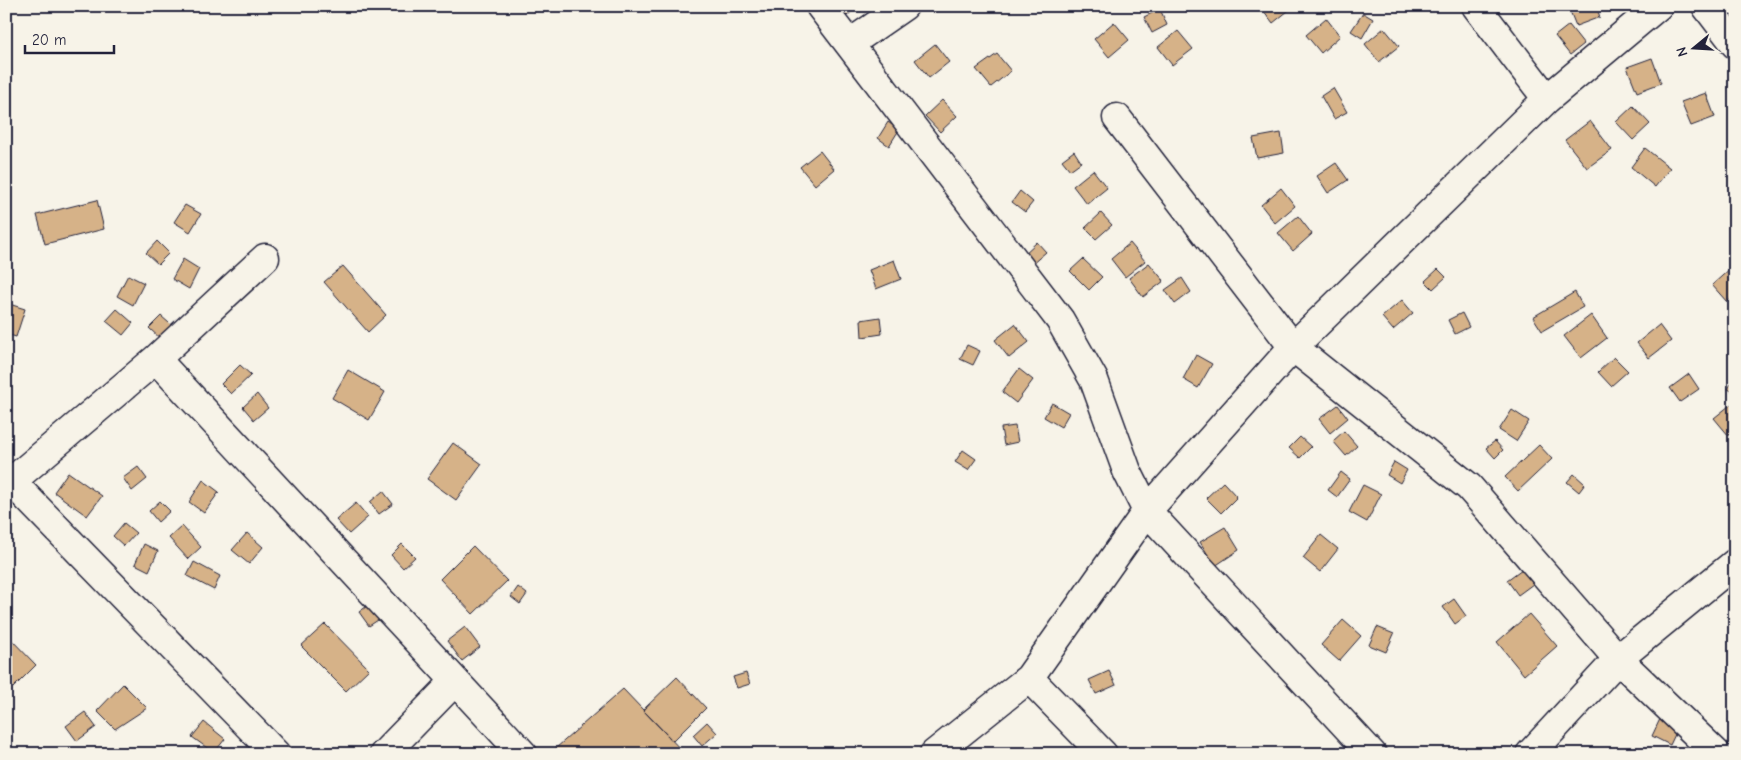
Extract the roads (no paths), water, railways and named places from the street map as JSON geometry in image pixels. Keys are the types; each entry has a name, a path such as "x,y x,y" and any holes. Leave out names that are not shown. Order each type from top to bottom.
{"street":[{"path":"820,6 1060,320 1094,380 1127,471 1147,511 1372,754"},
{"path":"849,44 904,6"},
{"path":"1476,6 1547,99"},
{"path":"934,754 1029,678 1147,511 1293,347 1547,99 1658,6"},
{"path":"1706,6 1735,44"},
{"path":"1116,118 1293,347 1469,487 1618,659 1717,754"},
{"path":"265,258 156,359 8,481 276,754"},
{"path":"156,359 454,682 523,754"},
{"path":"1530,754 1618,659 1735,563"},
{"path":"1029,678 1103,754"},
{"path":"384,754 454,682"}]}
